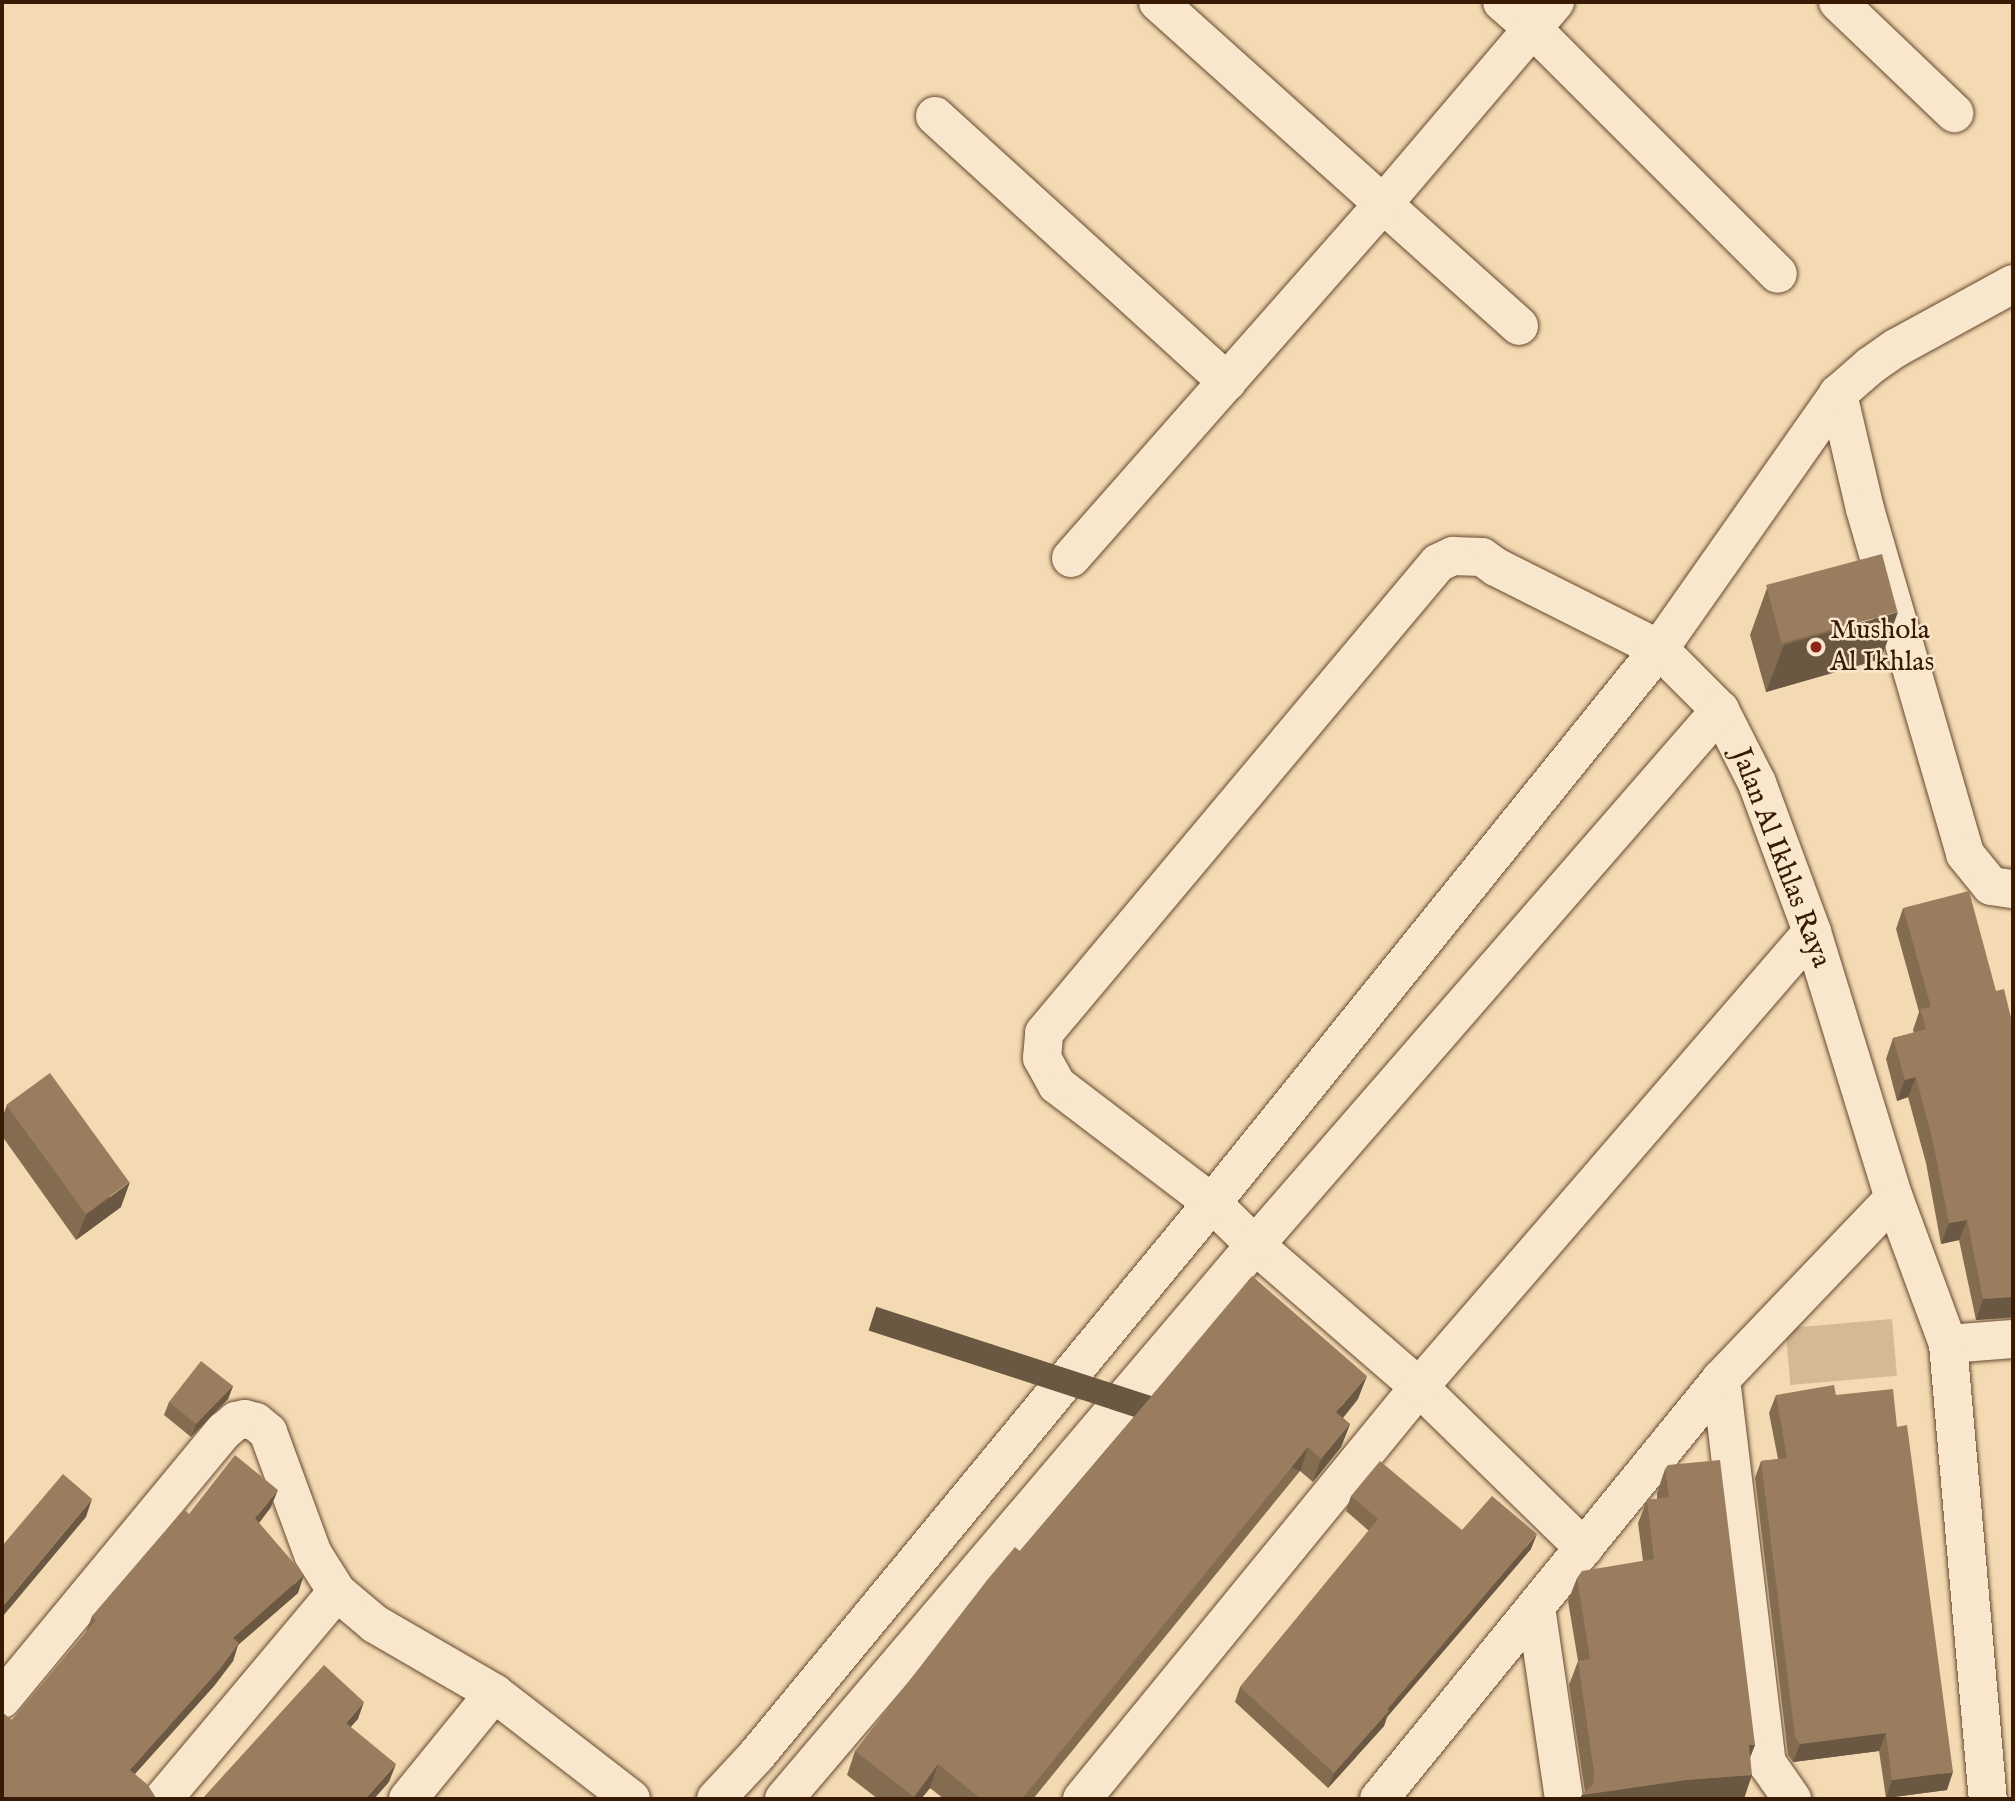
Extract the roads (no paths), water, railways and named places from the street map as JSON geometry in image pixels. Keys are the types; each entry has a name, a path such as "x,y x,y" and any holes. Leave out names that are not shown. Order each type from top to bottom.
{"street":[{"path":"1158,2 1519,326"},
{"path":"1502,2 1543,14 1778,274"},
{"path":"1838,2 1954,113"},
{"path":"1071,558 1384,203 1543,14"},
{"path":"935,116 1227,382"},
{"path":"716,1799 756,1756 1212,1203 1659,649 1838,394 1896,348 2013,284"},
{"path":"1838,394 1865,509 1909,651 1934,755 1965,854 1991,886 2013,889"},
{"name":"Jalan Al Ikhlas Raya","path":"1584,1548 1419,1387 1255,1245 1212,1203 1057,1085 1042,1058 1044,1032 1438,563 1453,556 1482,557 1496,567 1659,649 1720,710 1757,783 1812,932 1894,1198 1948,1344 1988,1799"},
{"path":"756,1756 795,1796 1255,1245 1720,710"},
{"path":"1082,1799 1419,1387 1812,932"},
{"path":"1379,1799 1721,1379 1894,1198"},
{"path":"1948,1344 2013,1339"},
{"path":"1721,1379 1767,1763 1792,1799"},
{"path":"2,1699 224,1431 236,1421 256,1422 268,1432 313,1554 337,1592 375,1624 494,1693 631,1799"},
{"path":"163,1799 337,1592"},
{"path":"1536,1607 1564,1799"},
{"path":"408,1799 494,1693"}],"place":[{"name":"Mushola Al Ikhlas","path":"1816,647"}]}
